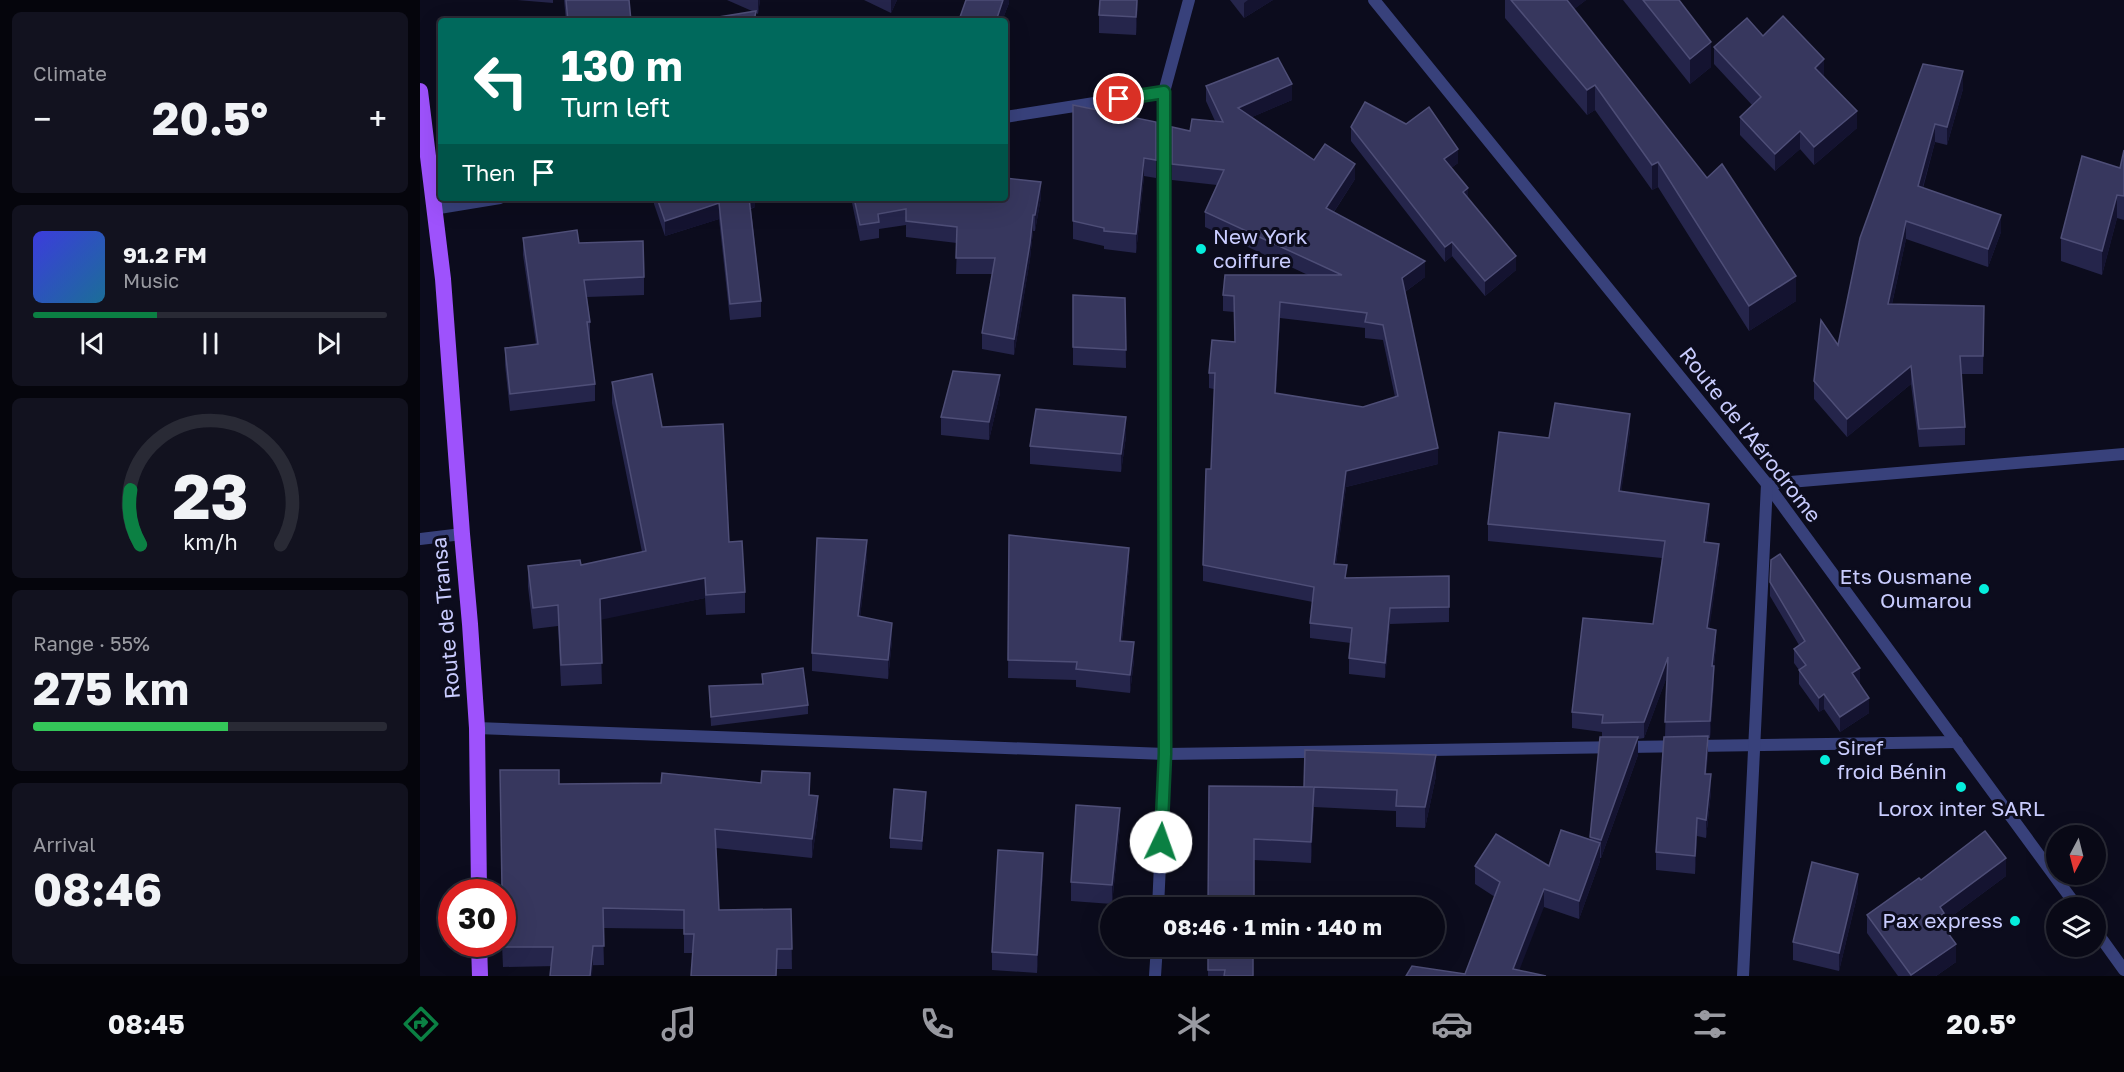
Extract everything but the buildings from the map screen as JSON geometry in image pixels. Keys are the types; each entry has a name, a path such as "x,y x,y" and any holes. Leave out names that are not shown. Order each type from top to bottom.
{"main road":[{"name":"Route de Transa","path":"420,91 443,279 470,624 477,728 479,879"},
{"path":"479,957 480,976"}],"street":[{"path":"1158,897 1165,754 1164,92 1189,0"},
{"name":"Route de l'Aérodrome","path":"1374,0 1767,484 2070,897"},
{"path":"1008,117 1164,92"},
{"path":"433,209 482,201"},
{"path":"1743,976 1767,484 2124,454"},
{"path":"420,539 462,534"},
{"path":"477,728 1165,754 1957,742"},
{"path":"2106,945 2124,970"},
{"path":"1155,976 1156,957"}],"place":[{"name":"New York coiffure","path":"1201,249"},
{"name":"Ets Ousmane Oumarou","path":"1984,589"},
{"name":"Siref froid Bénin","path":"1825,760"},
{"name":"Lorox inter SARL","path":"1961,787"},
{"name":"Pax express","path":"2015,921"}],"route":[{"path":"1119,99 1164,92 1165,754 1161,842"}]}
